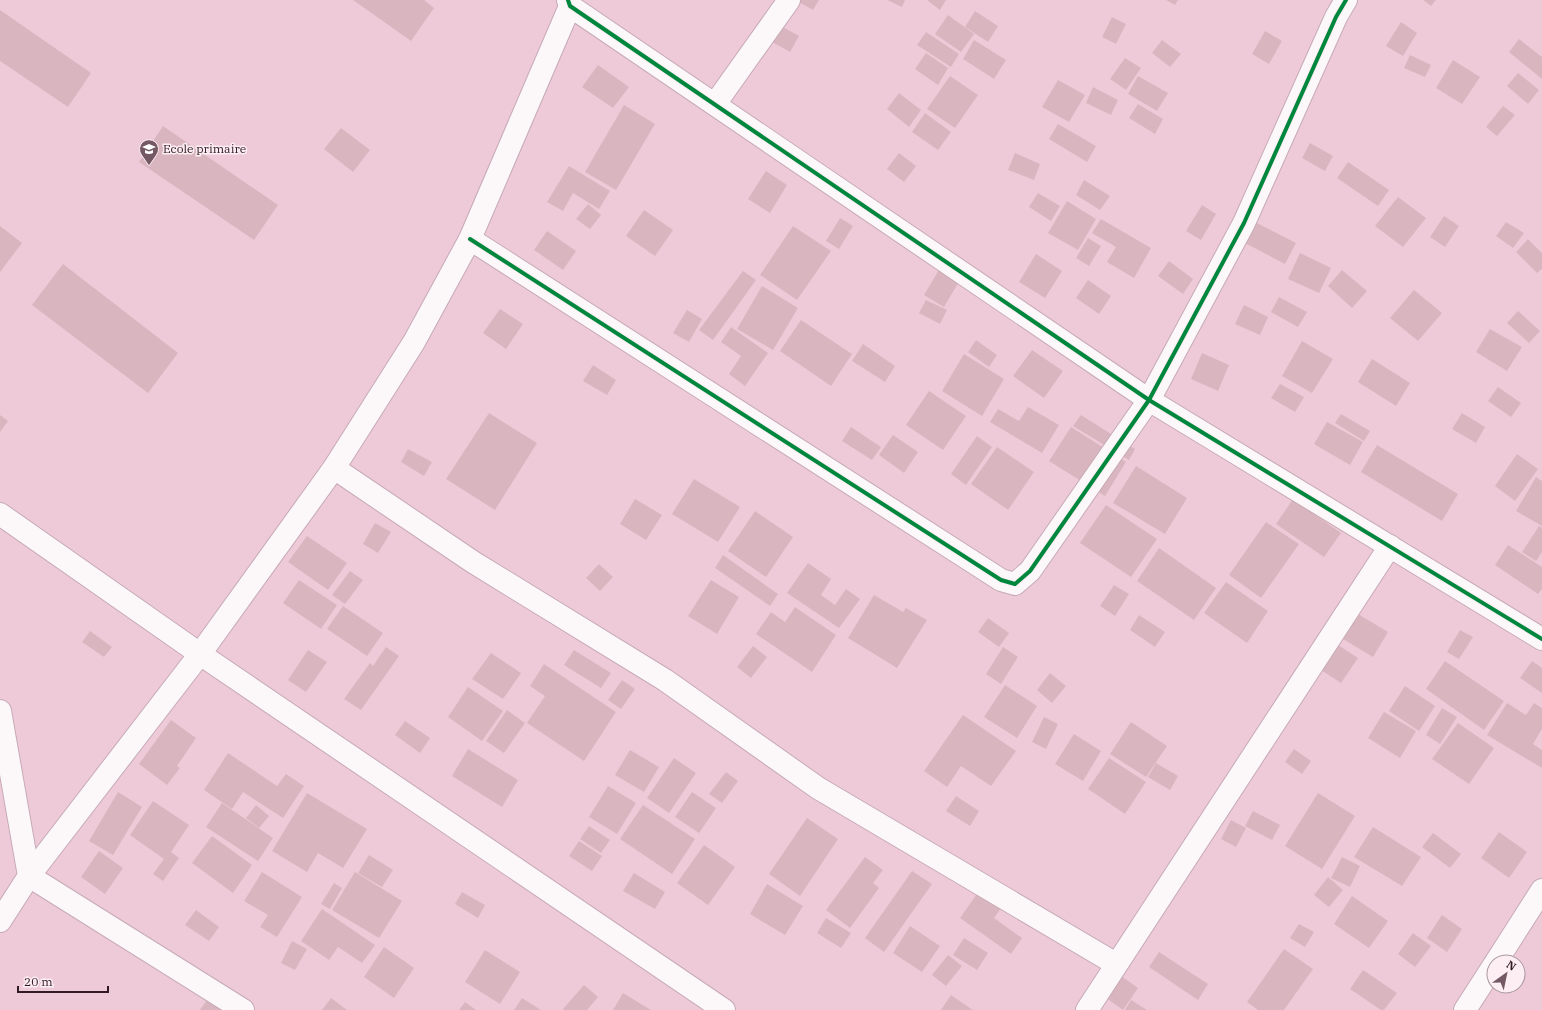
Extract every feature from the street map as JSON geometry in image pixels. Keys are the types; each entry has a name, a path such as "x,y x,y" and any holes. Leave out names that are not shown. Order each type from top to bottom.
{"street":[{"path":"714,104 789,0"},
{"path":"470,239 1001,580 1015,584 1030,571 1149,400 1244,223 1336,17 1346,0"},
{"path":"0,921 29,876 200,654 334,468 414,342 470,239 569,3 714,104 1149,400 1542,639"},
{"path":"334,468 472,562 665,680 818,788 1116,964"},
{"path":"0,514 200,654 724,1010"},
{"path":"1087,1010 1390,546"},
{"path":"0,711 29,876 243,1010"},
{"path":"1501,954 1542,890"},
{"path":"1465,1010 1486,977"}],"building":[{"path":"353,0 424,0 434,8 411,41"},
{"path":"795,0 819,0 813,10"},
{"path":"887,0 905,0 902,7"},
{"path":"927,0 946,0 940,10"},
{"path":"1166,0 1178,0 1175,5"},
{"path":"1423,0 1436,0 1431,6"},
{"path":"0,10 91,73 68,107 0,61"},
{"path":"975,11 998,26 988,42 965,27"},
{"path":"948,15 974,34 961,52 935,34"},
{"path":"1112,17 1126,24 1116,44 1102,37"},
{"path":"774,22 799,36 790,52 765,38"},
{"path":"1401,22 1417,33 1403,56 1386,46"},
{"path":"1265,31 1282,41 1269,64 1252,54"},
{"path":"926,32 959,54 951,67 917,45"},
{"path":"1519,39 1542,57 1542,79 1509,52"},
{"path":"974,40 1006,60 994,79 963,59"},
{"path":"1162,40 1181,54 1170,67 1152,53"},
{"path":"926,53 948,68 938,85 915,69"},
{"path":"1410,55 1431,65 1425,77 1404,68"},
{"path":"1125,58 1141,68 1126,90 1110,79"},
{"path":"1453,60 1480,77 1462,104 1436,88"},
{"path":"598,65 629,87 613,108 582,87"},
{"path":"1518,73 1539,90 1528,104 1507,86"},
{"path":"950,76 978,95 955,128 927,109"},
{"path":"1138,76 1168,93 1157,111 1128,94"},
{"path":"1058,80 1085,95 1069,122 1042,107"},
{"path":"1093,87 1118,100 1111,115 1086,103"},
{"path":"899,93 921,110 909,127 887,109"},
{"path":"1138,104 1163,119 1155,134 1129,118"},
{"path":"624,105 655,124 616,190 585,172"},
{"path":"1503,106 1515,115 1497,136 1486,127"},
{"path":"925,113 951,132 938,150 912,132"},
{"path":"1058,124 1096,146 1087,162 1049,139"},
{"path":"163,126 278,205 254,240 139,162"},
{"path":"341,128 370,150 353,172 324,149"},
{"path":"1310,143 1333,156 1325,171 1302,158"},
{"path":"899,153 916,166 904,182 887,169"},
{"path":"1015,153 1040,164 1034,180 1008,170"},
{"path":"1348,162 1389,190 1378,206 1337,178"},
{"path":"569,166 610,191 599,209 573,193 563,211 547,202"},
{"path":"766,171 787,185 770,213 748,199"},
{"path":"1084,180 1110,196 1100,210 1076,195"},
{"path":"1038,193 1060,206 1051,221 1029,207"},
{"path":"1398,197 1426,218 1403,247 1375,226"},
{"path":"1067,201 1096,219 1078,250 1048,233"},
{"path":"588,204 601,215 590,229 576,219"},
{"path":"1202,205 1216,214 1201,240 1186,231"},
{"path":"644,210 673,230 655,256 626,236"},
{"path":"1444,216 1459,226 1445,247 1430,237"},
{"path":"840,218 853,226 839,249 826,241"},
{"path":"1101,219 1151,248 1134,278 1107,262 1116,247 1092,233"},
{"path":"1255,222 1296,243 1285,264 1245,243"},
{"path":"1506,222 1524,233 1513,248 1496,236"},
{"path":"0,226 22,243 0,272"},
{"path":"793,226 831,251 797,300 760,275"},
{"path":"547,231 576,251 563,270 534,250"},
{"path":"1088,238 1101,246 1089,266 1076,258"},
{"path":"1528,239 1542,253 1542,269 1537,273 1516,252"},
{"path":"1300,253 1331,268 1319,293 1288,279"},
{"path":"1036,254 1062,271 1045,298 1019,282"},
{"path":"1169,261 1193,279 1183,294 1158,276"},
{"path":"63,264 178,353 148,393 32,305"},
{"path":"940,268 960,280 944,307 924,295"},
{"path":"1342,270 1367,291 1352,308 1328,286"},
{"path":"743,271 756,280 713,340 699,330"},
{"path":"1088,280 1111,296 1099,314 1076,298"},
{"path":"762,286 798,308 773,350 737,329"},
{"path":"1414,290 1442,313 1418,341 1390,318"},
{"path":"1279,297 1307,312 1298,327 1271,312"},
{"path":"926,300 947,310 940,324 919,313"},
{"path":"1244,305 1268,317 1260,335 1235,324"},
{"path":"500,309 523,324 506,349 483,333"},
{"path":"687,310 702,319 689,342 673,333"},
{"path":"1518,311 1540,331 1529,343 1507,323"},
{"path":"801,320 852,354 831,386 780,351"},
{"path":"731,327 768,353 745,386 729,374 741,356 721,342"},
{"path":"1490,329 1522,347 1507,371 1476,352"},
{"path":"976,340 997,355 989,367 968,352"},
{"path":"1302,341 1333,359 1312,393 1282,376"},
{"path":"863,344 895,366 885,382 852,361"},
{"path":"1032,350 1063,371 1044,398 1013,376"},
{"path":"1202,353 1229,365 1218,391 1191,379"},
{"path":"964,354 1004,379 982,416 942,391"},
{"path":"1372,359 1410,383 1396,406 1358,382"},
{"path":"593,365 616,380 607,395 583,381"},
{"path":"1280,384 1304,397 1295,412 1271,398"},
{"path":"1498,387 1521,403 1511,417 1488,401"},
{"path":"929,391 966,416 943,450 906,425"},
{"path":"1028,407 1059,425 1042,453 990,422 998,409 1019,421"},
{"path":"489,413 537,443 495,510 446,479"},
{"path":"1462,413 1485,427 1476,443 1452,429"},
{"path":"1341,414 1370,431 1364,441 1335,423"},
{"path":"0,415 8,421 0,432"},
{"path":"1081,415 1135,449 1129,460 1073,426"},
{"path":"1327,422 1363,442 1350,465 1314,444"},
{"path":"851,427 881,447 872,460 842,441"},
{"path":"1071,427 1126,462 1105,496 1049,461"},
{"path":"893,435 918,452 904,473 879,455"},
{"path":"977,436 992,447 966,485 951,474"},
{"path":"1377,445 1458,494 1442,521 1361,472"},
{"path":"997,447 1034,472 1008,510 971,484"},
{"path":"408,449 432,462 424,476 401,462"},
{"path":"1517,454 1538,469 1515,501 1495,486"},
{"path":"1136,466 1187,498 1165,534 1113,503"},
{"path":"1536,477 1542,481 1542,526 1516,511"},
{"path":"694,479 740,507 718,542 672,514"},
{"path":"635,499 662,515 646,540 620,524"},
{"path":"1293,499 1341,533 1324,557 1276,524"},
{"path":"1106,505 1157,539 1131,577 1080,543"},
{"path":"755,511 793,537 766,577 728,551"},
{"path":"1266,522 1299,544 1261,598 1229,575"},
{"path":"375,523 391,532 378,553 363,544"},
{"path":"1539,526 1542,528 1542,552 1536,561 1522,552"},
{"path":"307,536 347,563 328,590 288,562"},
{"path":"1508,545 1542,567 1542,589 1538,594 1495,565"},
{"path":"1159,548 1216,588 1194,620 1137,581"},
{"path":"723,555 778,594 770,606 715,568"},
{"path":"808,563 831,579 821,595 835,605 846,589 860,599 839,628 787,593"},
{"path":"599,564 613,577 600,591 586,578"},
{"path":"350,571 363,580 345,604 332,595"},
{"path":"299,580 337,605 321,629 283,603"},
{"path":"711,580 739,597 717,634 688,616"},
{"path":"1226,582 1268,611 1247,643 1204,613"},
{"path":"1114,585 1129,594 1115,616 1100,606"},
{"path":"874,595 903,612 906,608 927,620 897,668 848,638"},
{"path":"343,606 383,633 367,656 327,629"},
{"path":"795,607 836,635 812,672 756,634 771,612 785,622"},
{"path":"1358,614 1388,632 1373,657 1343,639"},
{"path":"1139,615 1165,632 1155,647 1130,630"},
{"path":"988,618 1009,633 999,647 978,632"},
{"path":"1460,630 1473,637 1459,659 1447,652"},
{"path":"90,631 112,647 104,657 82,642"},
{"path":"1338,645 1358,658 1341,683 1321,670"},
{"path":"753,646 767,657 751,678 737,667"},
{"path":"386,647 399,656 361,710 344,699 370,663 373,666"},
{"path":"1003,647 1018,657 1001,684 986,674"},
{"path":"308,650 327,662 306,692 288,680"},
{"path":"574,650 611,673 601,688 564,665"},
{"path":"491,653 521,673 503,699 472,679"},
{"path":"1445,661 1504,701 1484,730 1426,689"},
{"path":"1532,661 1542,668 1542,693 1520,678"},
{"path":"544,664 616,712 584,761 527,723 545,696 530,686"},
{"path":"1050,673 1066,686 1052,703 1037,690"},
{"path":"622,680 635,689 621,709 608,700"},
{"path":"1005,685 1037,706 1017,738 984,717"},
{"path":"1405,686 1435,706 1419,731 1389,711"},
{"path":"468,687 503,711 482,741 448,717"},
{"path":"1507,703 1526,715 1534,703 1542,708 1542,729 1533,744 1542,750 1542,768 1487,735"},
{"path":"1442,708 1457,717 1440,744 1426,735"},
{"path":"507,710 525,723 504,753 486,741"},
{"path":"1384,712 1416,731 1400,758 1368,738"},
{"path":"963,715 1016,751 991,786 961,766 947,787 924,771"},
{"path":"1044,717 1058,724 1046,749 1032,742"},
{"path":"171,720 196,738 177,766 180,768 167,785 139,764"},
{"path":"405,721 430,738 420,753 395,735"},
{"path":"1131,722 1167,746 1146,777 1110,754"},
{"path":"1458,723 1494,748 1469,784 1432,759"},
{"path":"1074,734 1101,751 1083,781 1055,764"},
{"path":"468,749 518,780 502,807 452,776"},
{"path":"1294,749 1311,761 1302,774 1285,762"},
{"path":"630,750 659,767 644,792 615,775"},
{"path":"228,753 277,786 286,774 304,786 283,818 243,792 232,809 204,790"},
{"path":"674,758 696,773 669,813 647,798"},
{"path":"1109,758 1146,782 1125,814 1088,789"},
{"path":"1156,763 1178,776 1170,790 1148,777"},
{"path":"726,772 738,781 722,803 709,794"},
{"path":"608,786 636,803 617,834 589,817"},
{"path":"118,792 142,807 113,855 89,841"},
{"path":"692,792 716,808 699,833 675,817"},
{"path":"307,793 367,829 343,868 318,853 307,872 272,851"},
{"path":"1318,793 1355,816 1322,869 1285,846"},
{"path":"956,796 979,811 970,826 946,811"},
{"path":"153,801 189,825 171,852 179,858 163,881 153,874 164,859 130,835"},
{"path":"222,803 273,838 258,861 206,827"},
{"path":"256,805 269,816 259,828 246,818"},
{"path":"643,805 695,839 672,874 620,839"},
{"path":"1253,811 1280,825 1272,840 1245,826"},
{"path":"807,818 838,839 800,896 769,874"},
{"path":"1231,820 1246,828 1236,847 1221,839"},
{"path":"589,826 610,840 601,853 580,839"},
{"path":"1373,827 1421,857 1402,886 1354,857"},
{"path":"1499,832 1527,852 1509,878 1481,858"},
{"path":"1433,833 1461,854 1450,868 1422,847"},
{"path":"212,836 252,865 233,893 192,863"},
{"path":"579,841 602,856 592,871 569,856"},
{"path":"704,845 735,867 708,905 677,883"},
{"path":"99,851 123,868 105,894 81,877"},
{"path":"369,855 393,870 382,887 358,873"},
{"path":"865,857 883,870 873,883 879,888 850,928 826,910"},
{"path":"1342,857 1360,866 1350,887 1331,878"},
{"path":"912,871 932,884 884,952 865,938"},
{"path":"262,872 302,897 277,937 260,927 268,915 244,901"},
{"path":"355,872 402,901 379,938 332,910"},
{"path":"634,873 665,892 655,909 623,891"},
{"path":"1328,877 1343,890 1329,907 1314,895"},
{"path":"334,883 342,888 330,909 321,904"},
{"path":"767,884 803,906 785,935 750,914"},
{"path":"981,888 1004,904 994,918 1022,938 1011,954 960,918"},
{"path":"462,892 485,905 478,918 455,904"},
{"path":"1352,896 1388,921 1369,948 1334,924"},
{"path":"322,909 375,945 362,963 338,947 329,960 301,941"},
{"path":"196,910 219,927 209,941 185,925"},
{"path":"1442,915 1462,929 1447,952 1427,938"},
{"path":"826,918 851,933 841,948 817,933"},
{"path":"1299,924 1314,932 1305,947 1290,938"},
{"path":"910,926 940,946 922,972 893,953"},
{"path":"1413,933 1431,946 1415,967 1398,954"},
{"path":"964,938 988,953 977,970 953,955"},
{"path":"292,941 307,949 295,970 281,963"},
{"path":"384,947 414,968 394,998 364,977"},
{"path":"1284,949 1313,969 1284,1010 1258,1010 1247,1002"},
{"path":"485,950 520,972 500,1004 465,982"},
{"path":"1159,952 1208,984 1198,1000 1149,967"},
{"path":"948,955 962,966 946,986 932,975"},
{"path":"1363,970 1397,993 1384,1010 1381,1010 1350,989"},
{"path":"1117,973 1138,988 1123,1010 1102,995"},
{"path":"584,985 598,997 587,1010 564,1010 563,1009"},
{"path":"623,993 651,1010 613,1010"},
{"path":"951,995 973,1010 941,1010"},
{"path":"331,998 347,1010 322,1010"},
{"path":"522,998 541,1010 514,1010"},
{"path":"207,1000 222,1010 200,1010"},
{"path":"1131,1000 1147,1010 1125,1010"},
{"path":"465,1002 476,1010 459,1010"}],"cycle path":[{"path":"568,0 570,6 1149,400 1542,639"},
{"path":"470,239 1001,580 1015,584 1030,571 1149,400 1244,223 1336,17 1346,0"}],"place":[{"name":"Ecole primaire","path":"149,166"}]}
